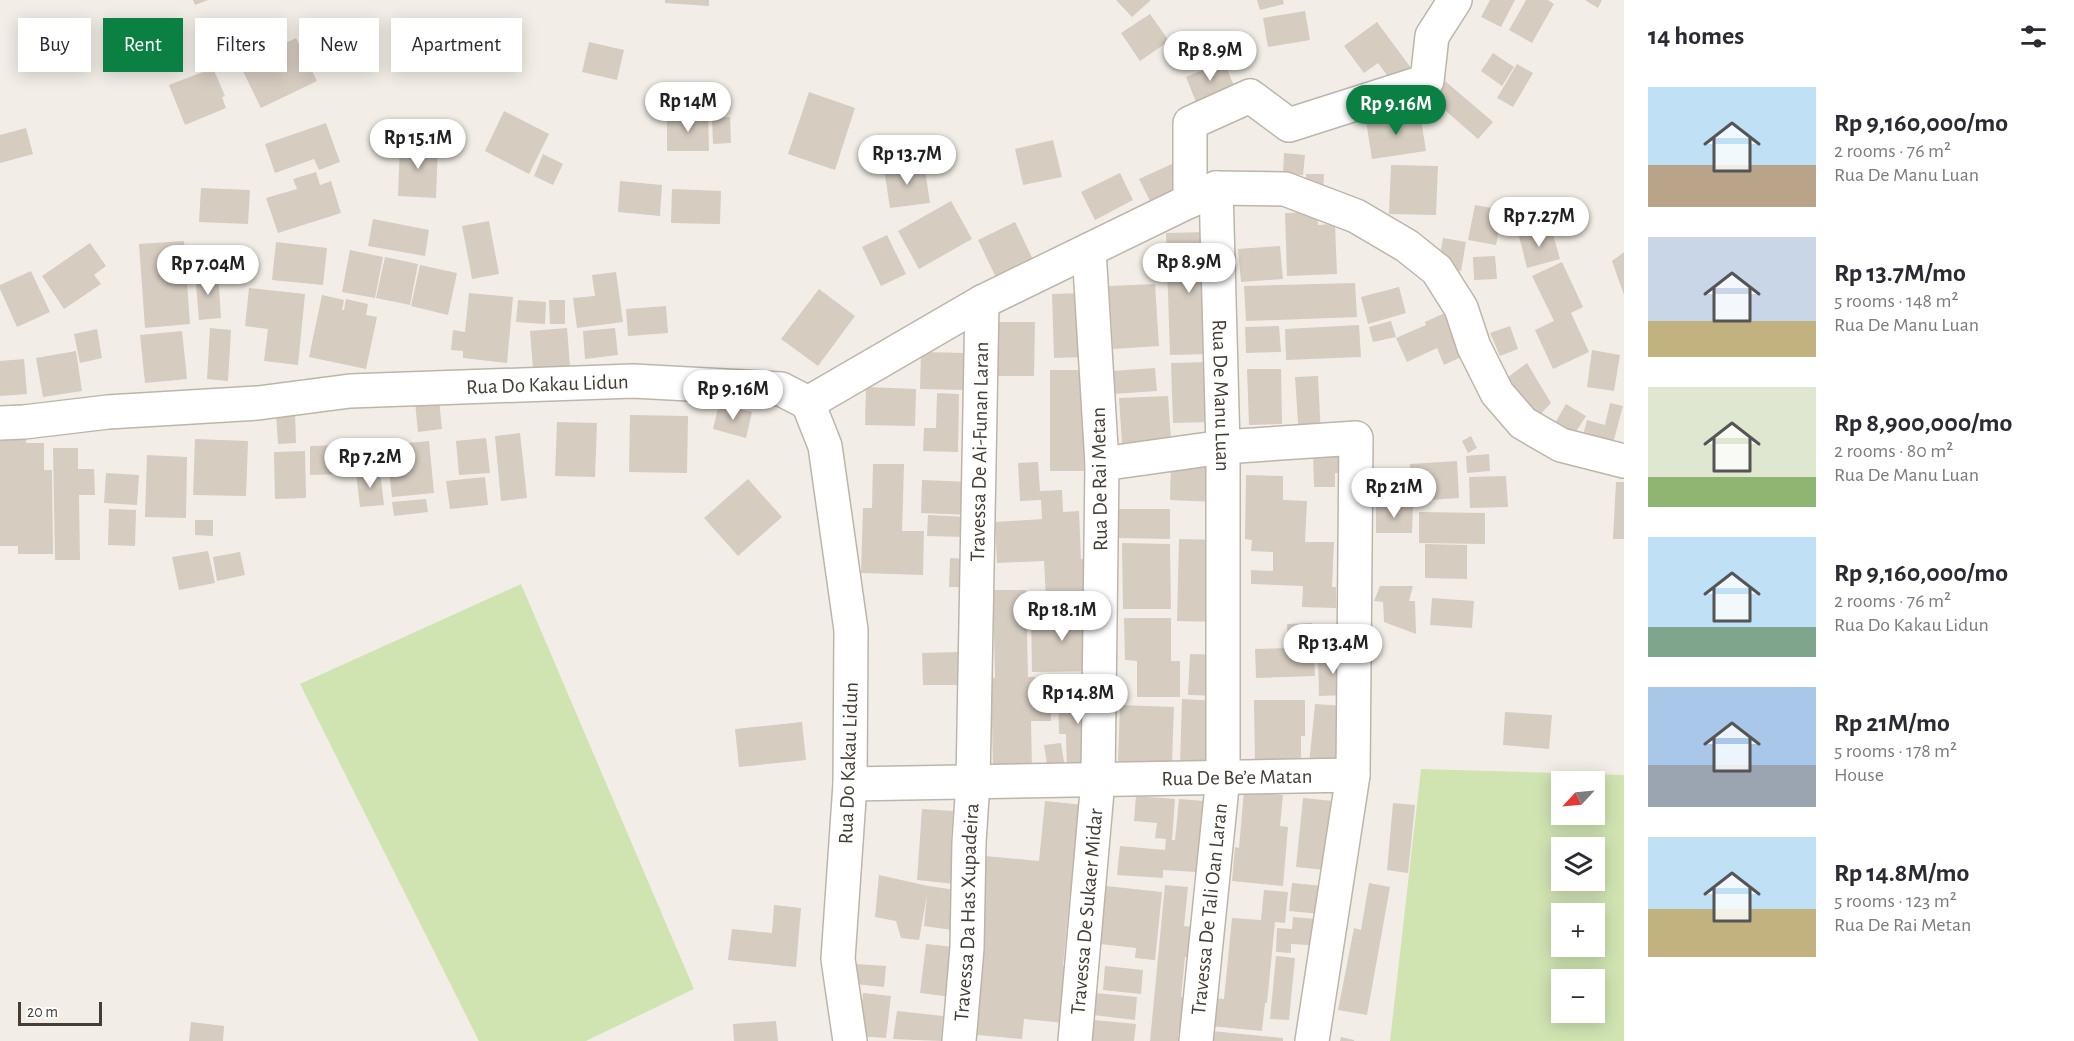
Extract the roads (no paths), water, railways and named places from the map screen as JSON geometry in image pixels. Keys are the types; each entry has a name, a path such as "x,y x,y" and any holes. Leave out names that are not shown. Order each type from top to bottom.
{"street":[{"name":"Rua De Manu Luan","path":"1223,777 1223,447 1203,195 1190,123 1250,96 1289,125 1427,81 1432,36 1455,0"},
{"path":"808,403 982,302 1203,195 1285,189 1356,216 1407,246 1437,270 1461,308 1474,347 1497,393 1523,423 1561,445 1624,461"},
{"name":"Rua De Rai Metan","path":"1089,250 1102,464 1098,780"},
{"name":"Travessa De Ai-Funan Laran","path":"974,782 982,302"},
{"name":"Rua Do Kakau Lidun","path":"0,423 108,412 258,403 350,392 633,381 781,389 808,403 825,446 851,630 850,784 837,959 850,1041"},
{"path":"1102,464 1223,447 1356,438 1353,775 1312,1041"},
{"name":"Rua De Be’e Matan","path":"850,784 1353,775"},
{"name":"Travessa De Tali Oan Laran","path":"1196,1041 1223,777"},
{"name":"Travessa De Sukaer Midar","path":"1075,1041 1098,780"},
{"name":"Travessa Da Has Xupadeira","path":"959,1041 974,782"}]}
